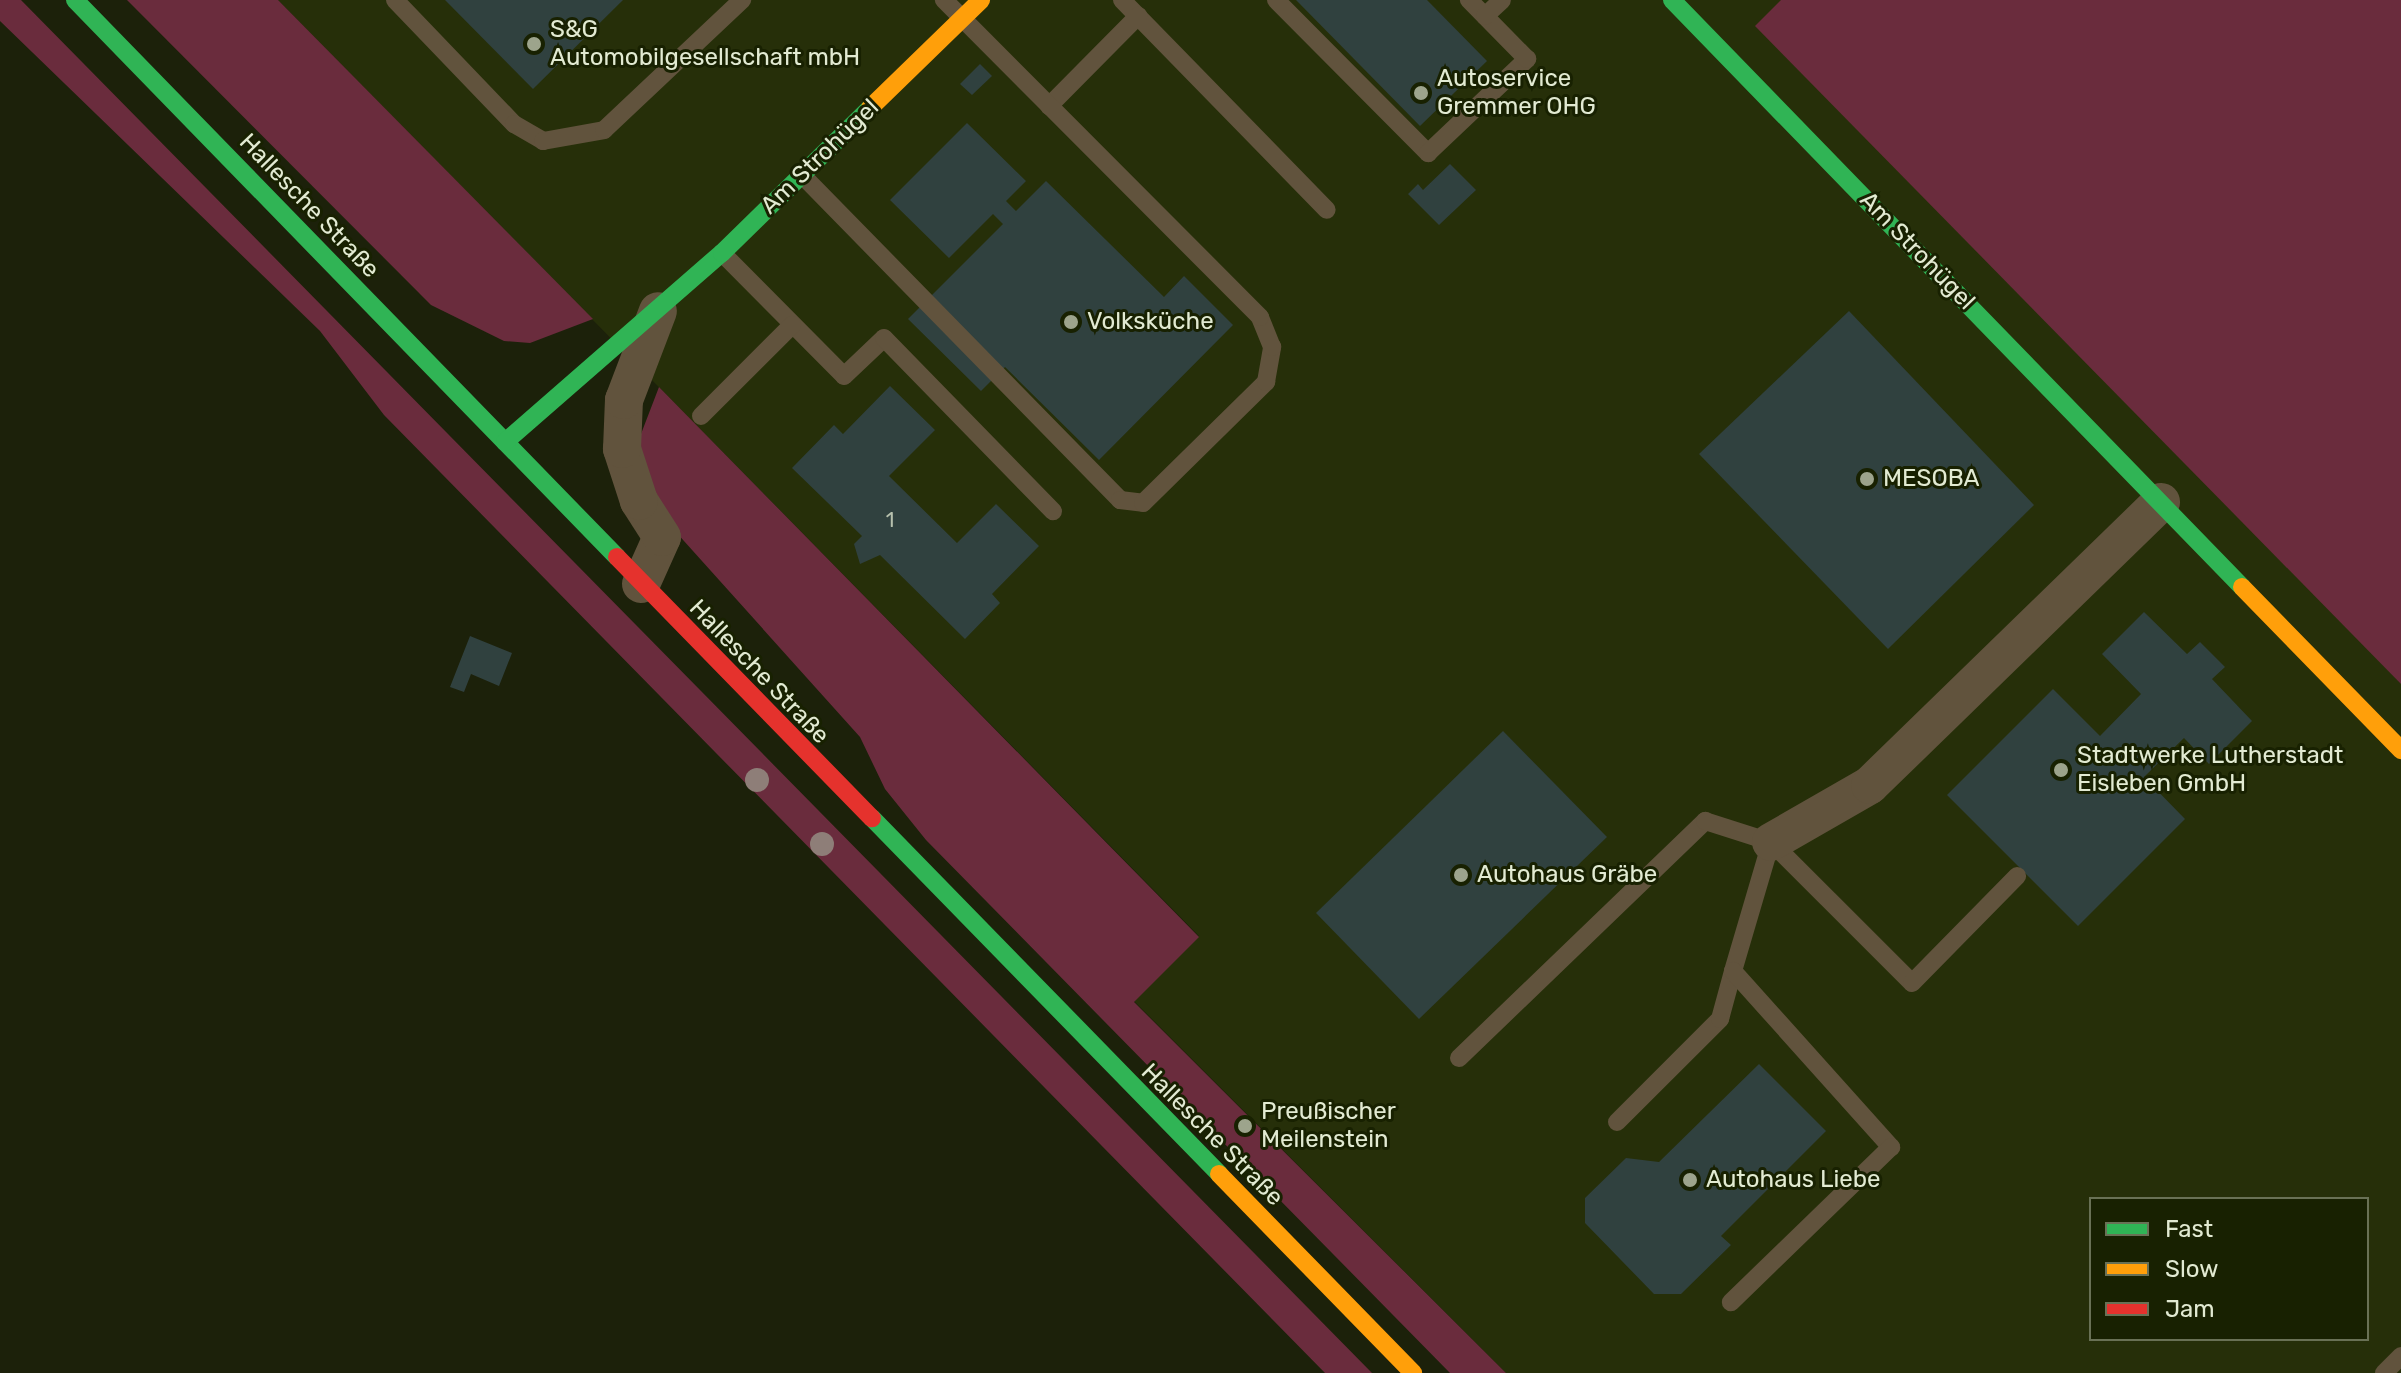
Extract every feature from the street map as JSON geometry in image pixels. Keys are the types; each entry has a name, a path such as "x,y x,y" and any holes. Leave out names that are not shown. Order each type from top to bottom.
{"main road":[{"name":"Hallesche Straße","path":"75,0 1413,1373"},
{"name":"Am Strohügel","path":"505,442 722,253 981,0"},
{"name":"Am Strohügel","path":"1672,0 2401,750"}],"street":[{"name":"Am Strohügel","path":"641,584 662,537 639,501 622,449 624,400 658,311"},
{"path":"1771,842 1870,785 2161,502"}],"lane":[{"path":"395,0 514,124 543,141 604,130 742,0"},
{"path":"802,175 1096,483 1120,500 1143,503 1266,382 1272,347 1260,317 944,0"},
{"path":"1122,0 1327,210"},
{"path":"1276,0 1428,153 1527,59 1469,0"},
{"path":"1485,16 1502,0"},
{"path":"1049,106 1138,16"},
{"path":"722,253 844,376 884,338 1053,511"},
{"path":"701,416 792,325"},
{"path":"1459,1058 1705,821 1771,842 1912,983 2017,876"},
{"path":"1617,1122 1720,1019 1771,842"},
{"path":"1731,1302 1891,1147 1733,971"},
{"path":"2384,1373 2401,1356"}],"shaded area":[{"path":"0,0 21,0 1372,1373 1325,1373 384,415 320,331 0,21"},
{"path":"127,0 278,0 593,319 530,343 504,341 431,305"},
{"path":"278,0 1781,0 2401,684 2401,1373 1506,1373 1134,1001 1199,936"},
{"path":"1781,0 2401,0 2401,684 1755,26"},
{"path":"659,387 1199,937 1134,1002 1506,1373 1450,1373 926,840 885,789 860,737 675,531 649,489 636,447"}],"building":[{"name":"S&G Automobilgesellschaft mbH","path":"445,0 623,0 533,89"},
{"name":"Autoservice Gremmer OHG","path":"1296,0 1427,0 1487,61 1420,126"},
{"path":"980,64 992,76 972,95 960,84"},
{"name":"Volksküche","path":"967,123 1026,181 1006,201 1016,211 1046,181 1164,297 1184,276 1233,325 1099,460 1005,367 981,391 908,319 1003,224 993,214 949,258 890,200"},
{"path":"1450,164 1476,190 1439,225 1408,194 1418,184 1423,190"},
{"name":"MESOBA","path":"1849,311 2034,505 1888,649 1699,454"},
{"path":"890,386 935,430 889,476 957,543 996,504 1039,546 992,594 1000,603 965,639 880,555 860,564 854,544 862,536 792,468 834,425 843,434"},
{"name":"Stadtwerke Lutherstadt Eisleben GmbH","path":"2144,612 2187,654 2200,642 2225,667 2212,679 2252,721 2209,764 2184,738 2144,777 2185,819 2078,926 1947,795 2053,689 2100,736 2141,694 2102,654"},
{"path":"470,636 512,653 499,686 471,674 464,692 450,687"},
{"name":"Autohaus Gräbe","path":"1503,731 1607,837 1419,1019 1316,913"},
{"name":"Autohaus Liebe","path":"1759,1064 1826,1131 1721,1236 1731,1245 1681,1294 1654,1294 1585,1223 1585,1198 1626,1158 1659,1162"}],"traffic: fast":[{"path":"75,0 617,557"},
{"path":"1672,0 2242,587"},
{"path":"505,442 722,253 870,108"},
{"path":"872,818 1219,1174"}],"traffic: slow":[{"path":"870,108 981,0"},
{"path":"2242,587 2401,750"},
{"path":"1219,1174 1413,1373"}],"traffic: jam":[{"path":"617,557 872,818"}],"place":[{"name":"S&G Automobilgesellschaft mbH","path":"534,44"},
{"name":"Autoservice Gremmer OHG","path":"1421,93"},
{"name":"Volksküche","path":"1071,322"},
{"name":"MESOBA","path":"1867,479"},
{"name":"Stadtwerke Lutherstadt Eisleben GmbH","path":"2061,770"},
{"name":"Autohaus Gräbe","path":"1461,875"},
{"name":"Preußischer Meilenstein","path":"1245,1126"},
{"name":"Autohaus Liebe","path":"1690,1180"}]}
